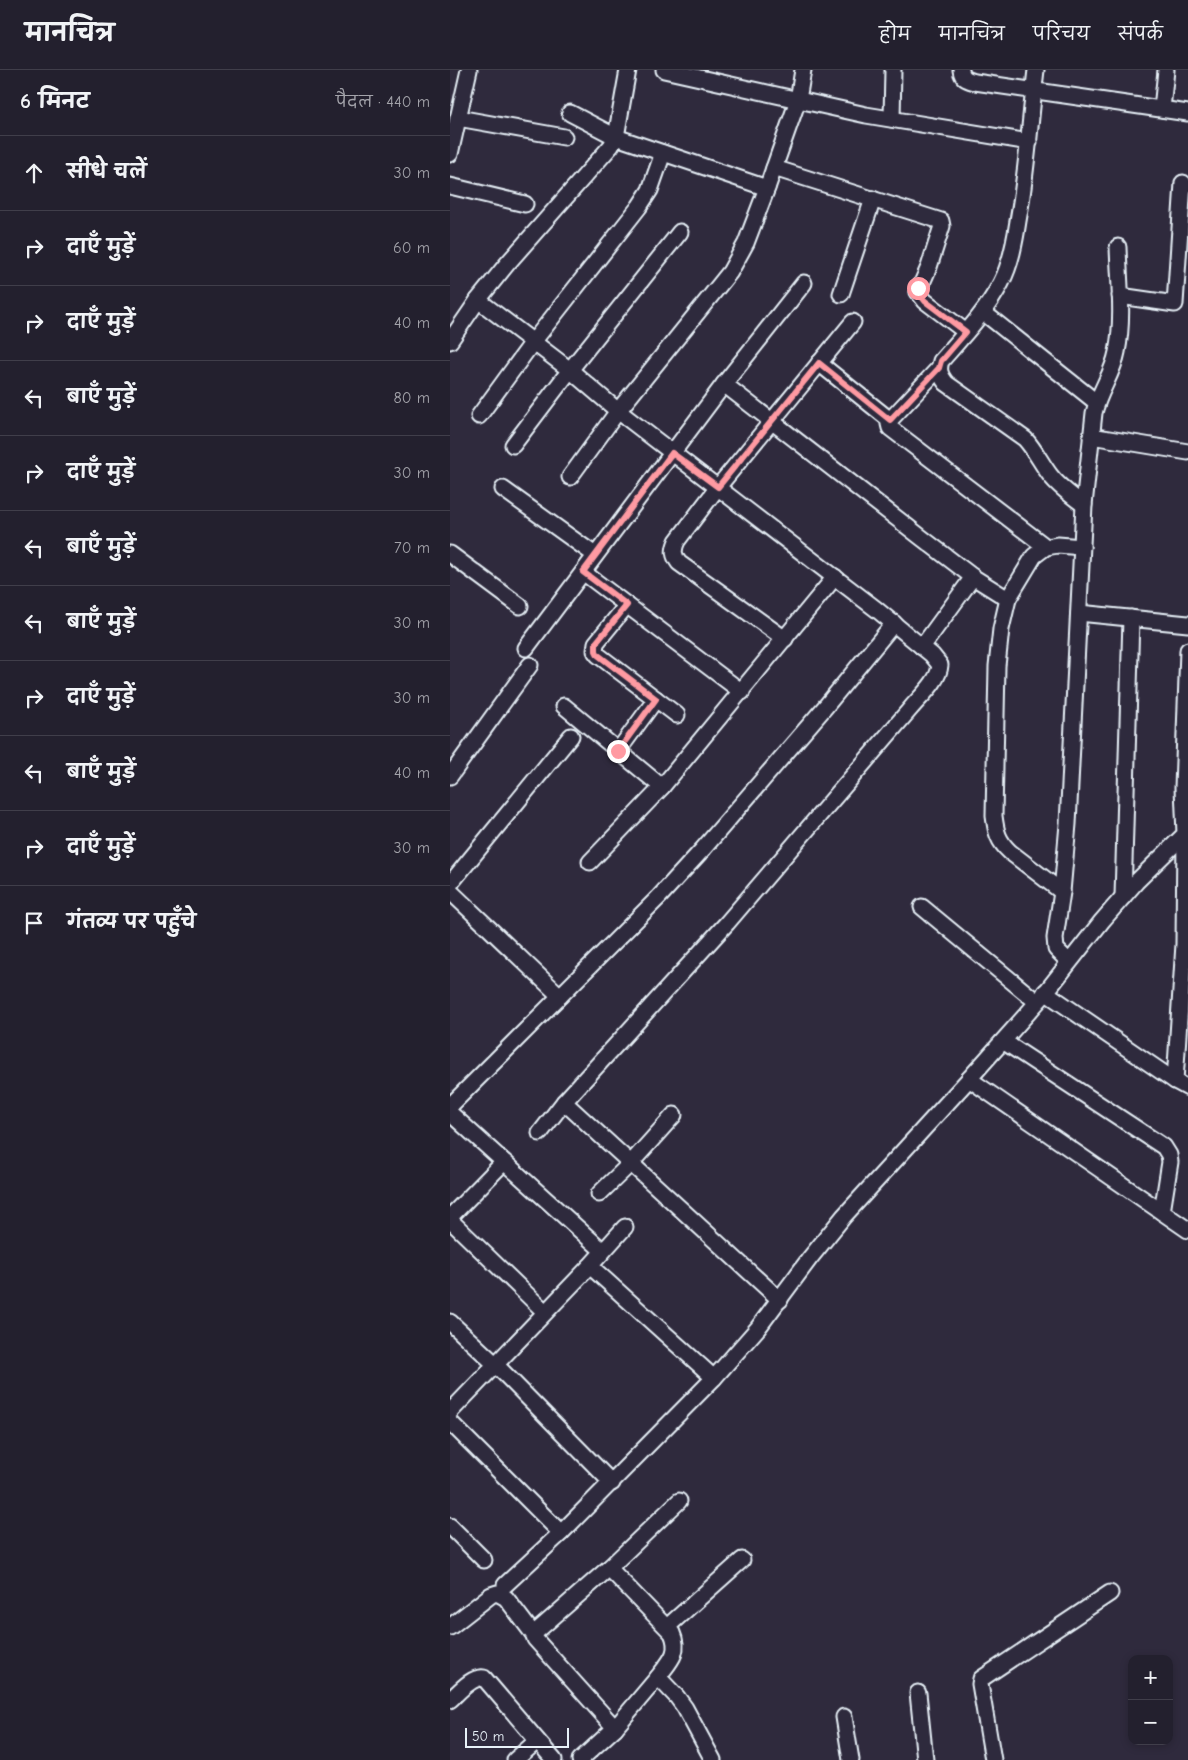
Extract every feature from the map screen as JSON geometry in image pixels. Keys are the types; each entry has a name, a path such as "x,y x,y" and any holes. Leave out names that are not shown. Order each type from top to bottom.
{"street":[{"path":"450,154 469,70"},
{"path":"450,341 478,300 555,209 604,156 616,137 628,70"},
{"path":"664,70 702,74 798,100 866,115 1029,142"},
{"path":"570,477 618,411 730,272 746,243 768,188 798,100 803,70"},
{"path":"892,119 893,70"},
{"path":"961,70 966,80 975,82 1188,113"},
{"path":"1036,70 1022,199 1011,258 1002,281 984,312 941,361 939,368 940,376 946,383 1024,439 1035,450 1056,483 1084,505"},
{"path":"1162,109 1166,70"},
{"path":"570,114 616,137 768,188"},
{"path":"458,118 564,137"},
{"path":"479,416 533,342 639,207 650,190 663,153"},
{"path":"774,168 941,221 942,226 934,254 918,292 925,301 966,332"},
{"path":"1120,296 1182,305 1183,183"},
{"path":"450,186 525,204"},
{"path":"841,294 873,199"},
{"path":"513,446 570,370 680,232"},
{"path":"1069,962 1059,953 1055,946 1068,824 1084,505 1096,402 1113,367 1117,351 1120,296 1118,247"},
{"path":"526,648 724,384 804,284"},
{"path":"478,300 570,370 618,411 672,453 894,623 940,663 939,671 934,681 726,923 564,1102 540,1133"},
{"path":"984,312 1096,402"},
{"path":"785,639 679,563 674,556 674,552 678,541 718,487 853,322"},
{"path":"819,363 890,420"},
{"path":"939,368 890,420 890,428 1046,547"},
{"path":"724,384 973,577 1008,599"},
{"path":"1091,436 1188,452"},
{"path":"503,489 595,555"},
{"path":"1062,892 1002,845 997,835 994,816 998,666 1001,629 1008,599 1034,556 1046,547 1058,544 1082,547"},
{"path":"450,554 520,606"},
{"path":"583,572 742,692"},
{"path":"590,862 662,787 835,577"},
{"path":"922,647 973,577"},
{"path":"627,605 596,643 596,651 598,655 678,716"},
{"path":"1079,613 1188,624"},
{"path":"1123,897 1131,618"},
{"path":"450,1106 659,897 703,849 826,706 894,623"},
{"path":"1181,1084 1187,833 1183,779 1188,650"},
{"path":"450,776 530,665"},
{"path":"618,751 656,699"},
{"path":"564,706 662,787"},
{"path":"450,884 571,736"},
{"path":"504,1585 561,1533 714,1378 758,1328 844,1216 970,1079 1136,882 1187,833"},
{"path":"450,891 560,996"},
{"path":"922,907 1041,997 1181,1084"},
{"path":"1003,1041 1164,1147 1170,1162 1162,1212"},
{"path":"970,1079 1188,1230"},
{"path":"564,1102 780,1300"},
{"path":"450,1113 604,1251"},
{"path":"599,1194 631,1163 674,1115"},
{"path":"504,1162 450,1218 545,1312"},
{"path":"450,1412 625,1227"},
{"path":"590,1266 714,1378"},
{"path":"450,1322 495,1364 612,1482"},
{"path":"450,1422 561,1533"},
{"path":"534,1635 609,1568 678,1501"},
{"path":"450,1526 484,1560"},
{"path":"667,1627 742,1560"},
{"path":"580,1760 615,1728 658,1677 672,1658 676,1649 676,1642 672,1633 609,1568"},
{"path":"450,1627 492,1595 497,1593 506,1598 535,1639 615,1728"},
{"path":"993,1760 980,1684 981,1680 1110,1593"},
{"path":"658,1677 685,1708 713,1760"},
{"path":"450,1700 472,1680 484,1678 554,1760"},
{"path":"918,1692 925,1760"},
{"path":"844,1717 851,1760"},
{"path":"515,1760 537,1741"}],"route":[{"path":"618,751 656,699 598,655 595,648 596,643 627,605 583,572 672,453 718,487 819,363 890,420 939,368 941,361 966,332 925,301 918,292 918,288"}]}
